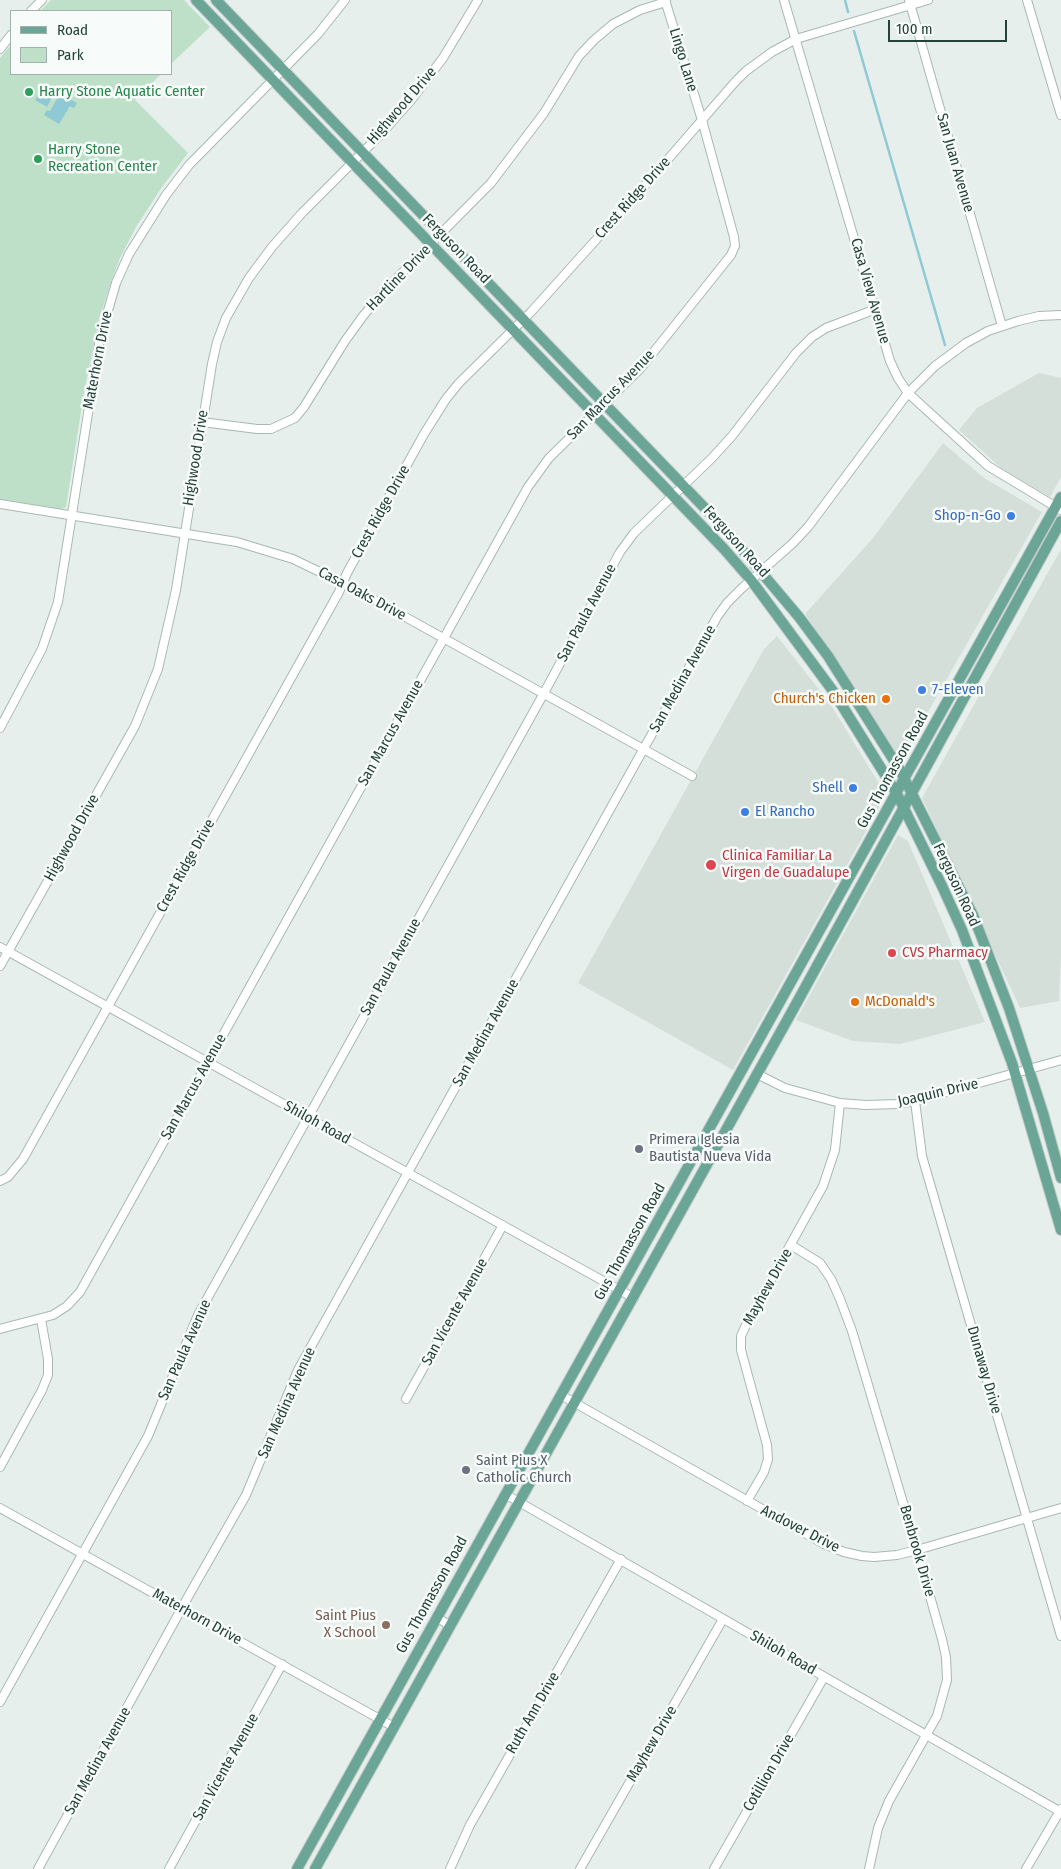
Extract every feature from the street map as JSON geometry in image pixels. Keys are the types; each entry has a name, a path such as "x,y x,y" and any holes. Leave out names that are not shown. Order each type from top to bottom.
{"main road":[{"name":"Ferguson Road","path":"196,0 674,496 751,580 833,690 897,794 962,930 1015,1073 1061,1230"},
{"name":"Ferguson Road","path":"216,0 684,485 762,571 828,656 876,729 905,780 973,915 1009,1008 1061,1178"},
{"name":"Gus Thomasson Road","path":"297,1869 988,629 1059,505"},
{"name":"Gus Thomasson Road","path":"315,1869 634,1298 1061,521"},
{"path":"988,629 999,636"},
{"path":"851,875 859,890"},
{"path":"802,963 815,970"},
{"path":"745,1066 757,1074"}],"street":[{"path":"32,10 42,0"},
{"name":"Materhorn Drive","path":"0,728 42,649 58,602 100,338 116,283 149,221 189,165 284,70 318,34 345,0"},
{"name":"Highwood Drive","path":"0,966 135,726 158,669 176,590 202,422 217,342 226,318 249,278 272,247 412,100 443,58 478,0"},
{"name":"Casa View Avenue","path":"784,0 890,361 898,378 908,393 988,466 1059,505"},
{"name":"Crest Ridge Drive","path":"0,1181 8,1177 23,1159 440,407 459,383 524,320 746,71 772,52 796,39 910,3 928,0"},
{"path":"1027,0 1061,116"},
{"name":"Lingo Lane","path":"666,1 702,120"},
{"name":"Hartline Drive","path":"202,422 257,430 271,429 295,418 363,316 384,292 491,183 544,114 580,56 594,40 614,24 640,10 666,1"},
{"name":"San Juan Avenue","path":"910,3 1002,326"},
{"path":"0,50 10,36"},
{"name":"San Marcus Avenue","path":"0,1330 53,1315 67,1306 80,1292 535,476 549,458 640,369 731,255 735,246 734,237 702,120"},
{"name":"San Paula Avenue","path":"0,1702 148,1436 198,1315 544,693 620,552 634,533 674,496 732,436 796,353 812,337 826,328 876,308"},
{"name":"San Medina Avenue","path":"38,1869 246,1495 298,1370 717,617 727,603 808,528 908,393 924,376 951,354 988,331 1039,316 1061,315"},
{"name":"Casa Oaks Drive","path":"0,504 237,542 294,559 343,582 692,776"},
{"name":"Shiloh Road","path":"0,948 634,1298"},
{"name":"Joaquin Drive","path":"757,1074 785,1088 840,1103 866,1105 915,1102 1061,1060"},
{"name":"Dunaway Drive","path":"915,1102 922,1156 1061,1636"},
{"name":"Mayhew Drive","path":"747,1501 764,1472 768,1459 767,1445 741,1350 741,1336 823,1186 835,1150 840,1103"},
{"name":"San Vicente Avenue","path":"406,1399 503,1225"},
{"name":"Benbrook Drive","path":"791,1245 820,1263 831,1279 840,1299 852,1331 917,1550 946,1657 947,1680 937,1716 889,1801 878,1828 869,1869"},
{"path":"0,1467 42,1390 48,1375 48,1359 41,1319"},
{"name":"Andover Drive","path":"561,1395 824,1544 844,1552 874,1557 897,1555 1061,1508"},
{"name":"Shiloh Road","path":"505,1494 1060,1811"},
{"name":"Materhorn Drive","path":"0,1508 394,1727"},
{"name":"Ruth Ann Drive","path":"450,1869 470,1825 621,1559"},
{"path":"437,1618 450,1626"},
{"name":"Mayhew Drive","path":"580,1869 723,1619"},
{"name":"San Vicente Avenue","path":"169,1869 282,1664"},
{"name":"Cotillion Drive","path":"714,1869 824,1677"},
{"path":"1026,1869 1060,1811"}],"shaded area":[{"path":"1039,373 1061,378 1061,477 1050,497 1001,468 959,430 977,408"},
{"path":"943,443 984,478 1042,512 900,761 805,614 873,538"},
{"path":"1061,549 1061,953 1059,1001 1020,1008 922,798"},
{"path":"777,636 831,705 886,795 733,1070 578,983 764,649"},
{"path":"898,835 908,841 985,1022 900,1044 853,1041 796,1020"}],"green space":[{"path":"51,0 184,0 210,27 172,63 172,10 41,10"},
{"path":"10,46 10,75 160,75 135,100 188,153 162,187 136,227 120,258 110,285 99,319 84,393 66,507 62,509 0,499 0,58"}],"water":[{"path":"44,86 55,92 47,107 35,100"},
{"path":"60,93 77,103 74,108 70,106 59,124 44,115 47,110 50,111"}],"waterway":[{"path":"845,0 848,12"},
{"path":"854,31 945,345"}],"place":[{"name":"Harry Stone Aquatic Center","path":"29,92"},
{"name":"Harry Stone Recreation Center","path":"38,159"},
{"name":"Shop-n-Go","path":"1011,516"},
{"name":"7-Eleven","path":"922,690"},
{"name":"Church's Chicken","path":"886,699"},
{"name":"Shell","path":"853,788"},
{"name":"El Rancho","path":"745,812"},
{"name":"Clinica Familiar La Virgen de Guadalupe","path":"711,865"},
{"name":"CVS Pharmacy","path":"892,953"},
{"name":"McDonald's","path":"855,1002"},
{"name":"Primera Iglesia Bautista Nueva Vida","path":"639,1149"},
{"name":"Saint Pius X Catholic Church","path":"466,1470"},
{"name":"Saint Pius X School","path":"386,1625"}]}
